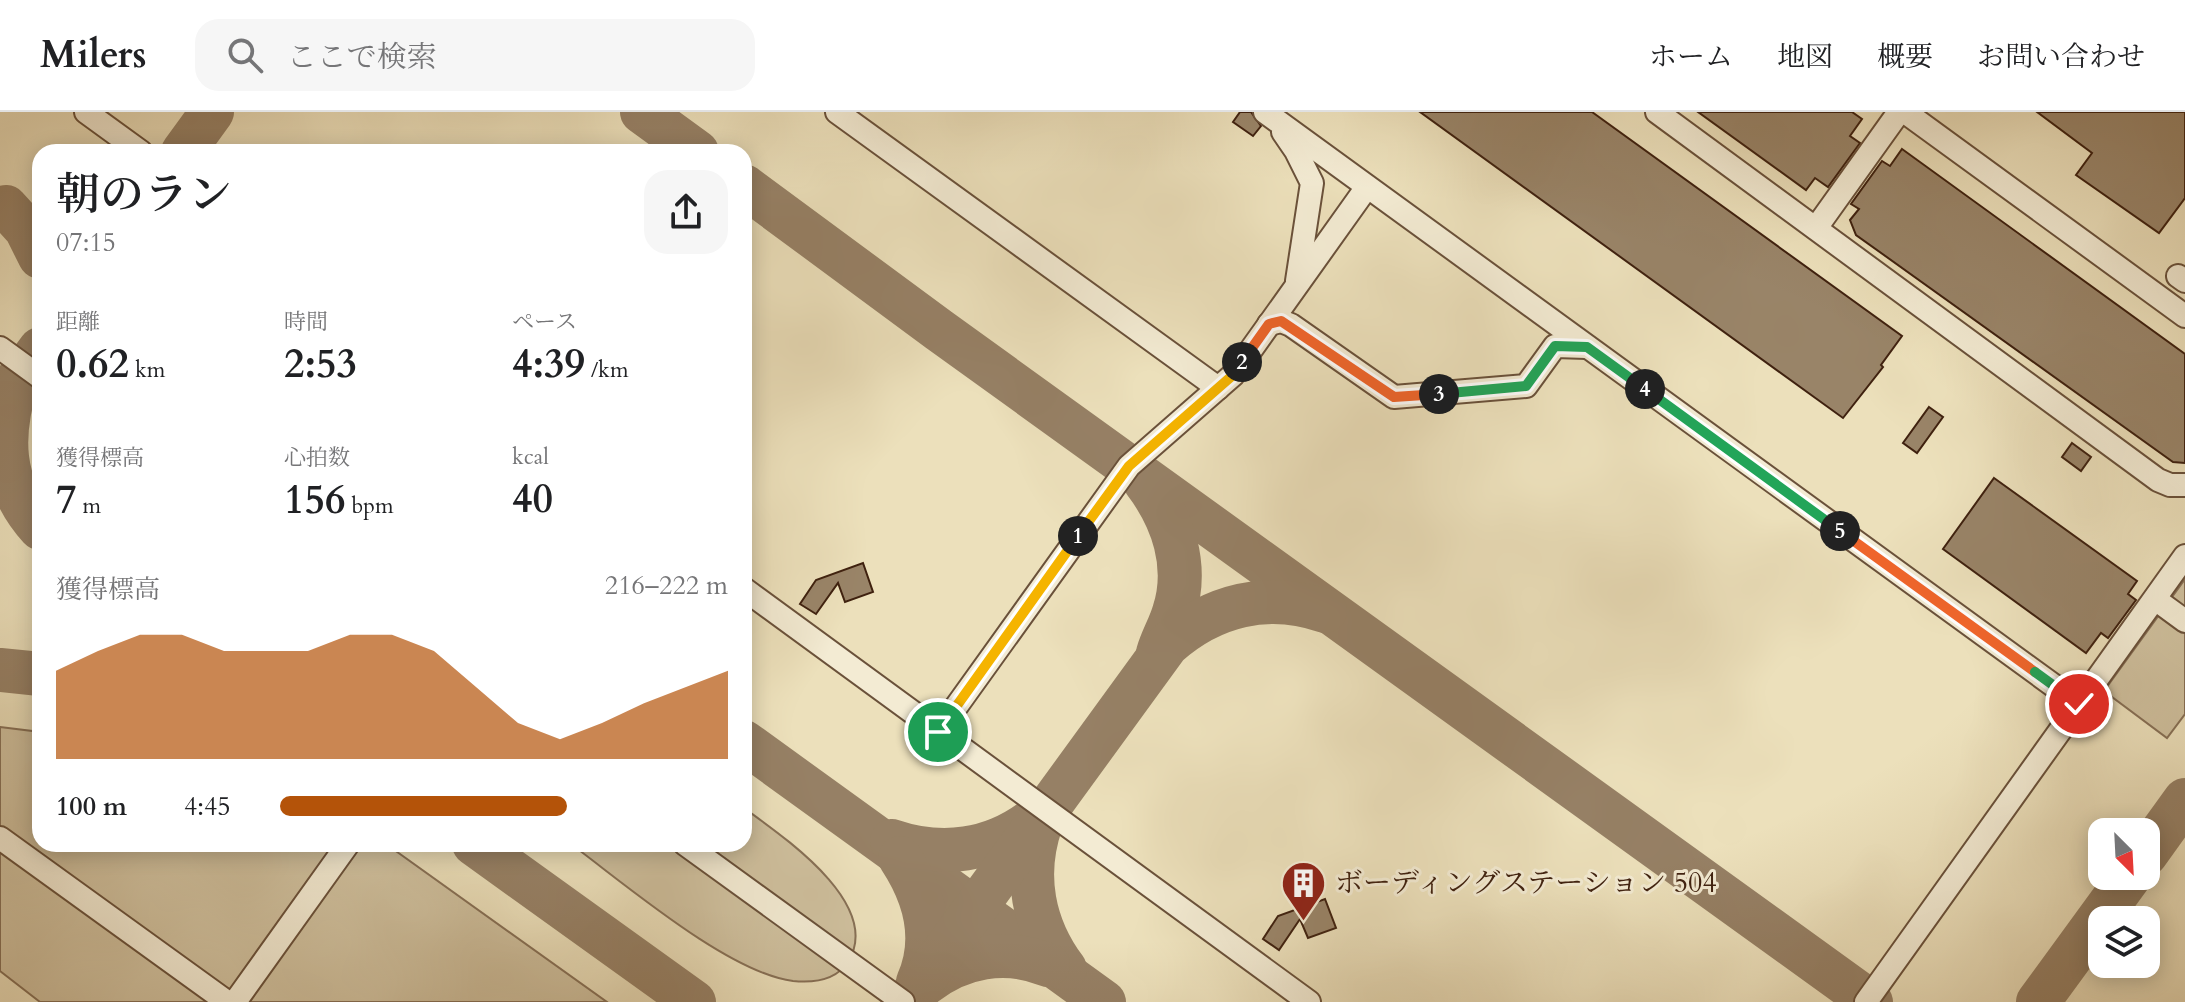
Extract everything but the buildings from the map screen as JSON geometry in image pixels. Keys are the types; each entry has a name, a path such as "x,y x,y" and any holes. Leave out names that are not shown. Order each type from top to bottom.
{"lane":[{"path":"86,112 130,144"},
{"path":"837,112 1218,388"},
{"path":"1657,112 2158,480 2170,485 2185,485"},
{"path":"1816,228 1902,112 2185,316"},
{"path":"1269,115 2079,704"},
{"path":"1269,115 1296,151 1312,183 1296,287"},
{"path":"938,732 1129,466 1233,375 1280,325 1296,287 1367,187"},
{"path":"1280,325 1394,397 1526,386 1555,346 1587,347"},
{"path":"0,348 32,371"},
{"path":"1866,1002 2185,556"},
{"path":"752,595 1309,1002"},
{"path":"2155,599 2185,621"},
{"path":"0,838 227,1002"},
{"path":"235,1002 342,852"},
{"path":"696,852 903,1002"}],"shaded area":[{"path":"2185,579 2185,714 2167,738 2104,691"},
{"path":"0,727 32,731 32,852 397,852 607,1002 40,1002 0,971"},
{"path":"752,814 824,874 841,895 852,917 855,940 848,962 837,973 816,981 793,981 739,962 648,903 581,852 752,852"}],"taxiway":[{"path":"189,144 212,112"},
{"path":"642,112 686,144"},
{"path":"752,192 1871,1002"},
{"path":"6,207 26,229 32,241"},
{"path":"1,402 32,360"},
{"path":"17,380 8,420 7,458 17,494 32,518"},
{"path":"1145,482 1170,527 1179,560 1178,595 1158,653"},
{"path":"907,1002 1167,645 1203,620 1242,606 1283,602 1325,611"},
{"path":"0,670 32,673"},
{"path":"752,748 1104,1002"},
{"path":"2160,835 2185,800"},
{"path":"892,841 929,849 966,848 1001,838 1034,819"},
{"path":"1041,823 1033,862 1034,899 1045,935 1065,969"},
{"path":"485,852 694,1002"},
{"path":"900,858 916,887 926,918 927,950 918,982"},
{"path":"2038,1002 2120,890"},
{"path":"925,984 953,967 984,958 1016,957 1048,965"}],"place":[{"name":"ボーディングステーション 504","path":"1304,922"}],"route":[{"path":"938,732 1129,466 1233,375 1269,324 1281,321 1394,397 1526,386 1555,346 1587,347 2079,704"}]}
